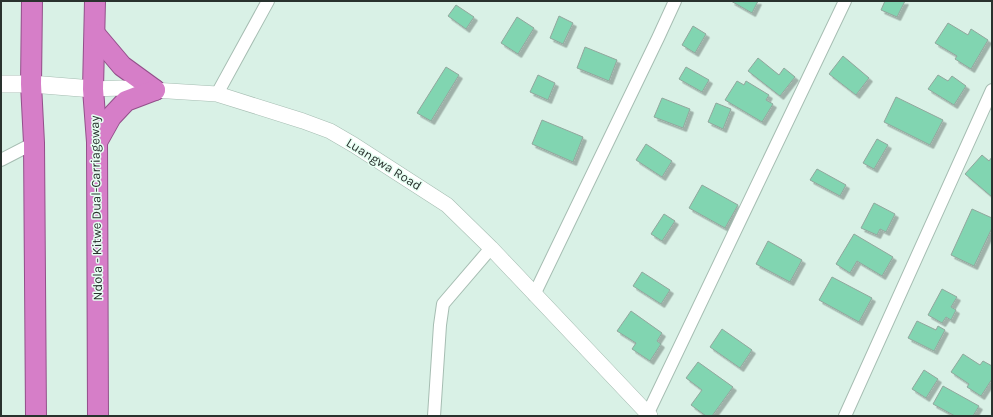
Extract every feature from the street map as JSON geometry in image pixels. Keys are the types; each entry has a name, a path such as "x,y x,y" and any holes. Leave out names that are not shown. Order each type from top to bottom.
{"highway":[{"path":"32,1 31,84 34,143 36,416"},
{"name":"Ndola - Kitwe Dual-Carriageway","path":"95,1 93,89 97,142 98,416"},
{"path":"95,34 122,66 155,90"},
{"path":"97,142 111,117 126,101 155,90"}],"main road":[{"name":"Luangwa Road","path":"1,84 31,84 93,89"}],"street":[{"path":"217,94 268,1"},
{"path":"534,294 658,38 674,1"},
{"path":"649,415 845,1"},
{"name":"Luangwa Road","path":"93,89 155,90 217,94 330,131 354,145 447,205 491,248 649,415"},
{"path":"845,416 992,90"},
{"path":"1,160 34,143"},
{"path":"434,416 440,325 443,304 491,248"}],"building":[{"path":"731,1 758,1 752,13"},
{"path":"885,1 905,1 897,17 881,10"},
{"path":"456,5 474,17 466,29 448,16"},
{"path":"559,16 573,23 563,44 550,38"},
{"path":"517,17 534,28 518,54 501,43"},
{"path":"948,23 968,35 971,29 988,40 971,69 955,59 957,56 935,43"},
{"path":"693,26 706,34 695,53 682,45"},
{"path":"585,47 617,60 609,81 577,68"},
{"path":"843,56 869,78 856,95 829,74"},
{"path":"758,58 779,75 784,68 795,77 780,96 748,71"},
{"path":"446,67 459,75 431,121 417,113"},
{"path":"686,67 709,80 702,92 679,79"},
{"path":"538,75 555,83 548,100 530,92"},
{"path":"938,75 948,81 952,76 966,86 954,105 928,89"},
{"path":"737,81 744,85 746,81 769,95 766,100 773,104 762,122 725,100"},
{"path":"896,97 943,120 930,145 884,122"},
{"path":"662,98 690,109 683,128 654,117"},
{"path":"716,103 731,109 723,129 708,122"},
{"path":"542,120 583,137 573,162 532,144"},
{"path":"877,139 888,145 874,169 863,163"},
{"path":"646,144 672,161 662,177 636,160"},
{"path":"982,155 989,161 992,157 992,197 965,174"},
{"path":"817,169 846,185 840,196 810,180"},
{"path":"702,185 738,205 725,228 689,208"},
{"path":"874,203 895,214 886,232 880,229 877,235 861,228"},
{"path":"972,209 992,218 992,228 974,266 951,255"},
{"path":"664,214 675,221 662,241 651,234"},
{"path":"854,234 893,257 882,276 857,261 850,273 836,264"},
{"path":"768,241 802,260 790,282 756,264"},
{"path":"642,272 670,290 661,304 633,286"},
{"path":"832,277 872,298 859,322 819,300"},
{"path":"942,289 957,297 951,307 956,310 951,320 946,317 942,323 928,315"},
{"path":"631,311 662,333 657,341 661,344 650,361 632,349 636,343 617,331"},
{"path":"917,321 936,330 938,326 945,330 934,351 908,338"},
{"path":"722,329 752,350 740,368 710,347"},
{"path":"963,354 980,365 983,361 992,366 992,379 981,396 967,387 969,384 951,372"},
{"path":"698,362 733,387 712,416 706,416 691,405 702,390 686,378"},
{"path":"924,370 938,379 926,398 912,389"},
{"path":"943,386 979,406 973,416 955,416 933,404"}]}
